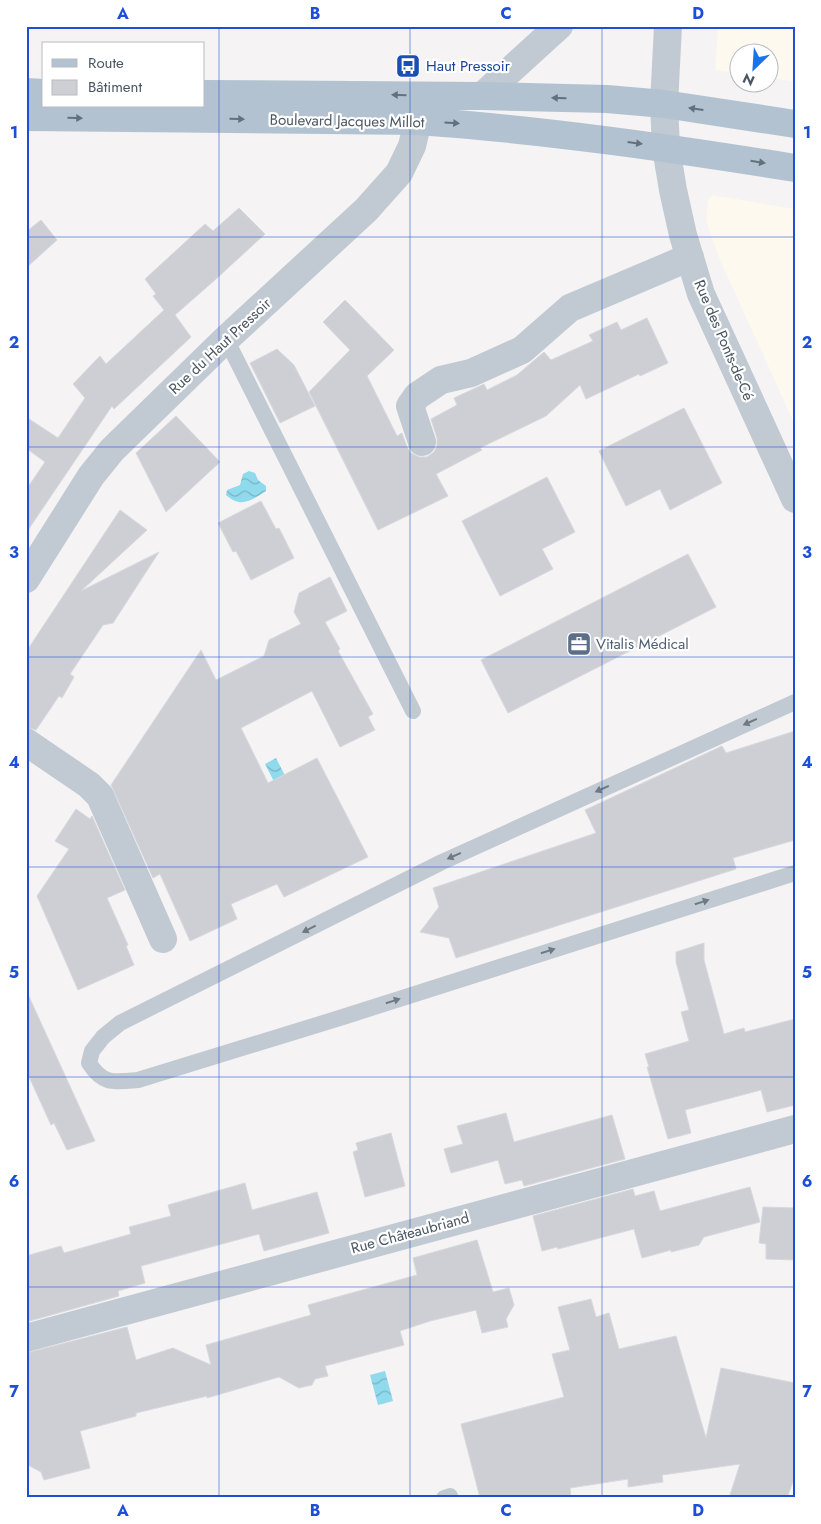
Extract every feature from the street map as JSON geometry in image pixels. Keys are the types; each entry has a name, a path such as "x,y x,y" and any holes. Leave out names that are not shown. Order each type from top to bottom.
{"main road":[{"path":"26,92 42,93"},
{"name":"Boulevard Jacques Millot","path":"205,94 607,99 664,104 795,124"},
{"name":"Boulevard Jacques Millot","path":"26,117 418,121 492,127 666,148 795,168"}],"street":[{"path":"482,96 559,26"},
{"name":"Rue des Ponts-de-Cé","path":"668,26 664,104 666,148 673,190 690,257 701,294 795,499"},
{"name":"Rue du Haut Pressoir","path":"31,563 91,476 112,450 226,339 366,210 399,173 412,146 418,121"},
{"path":"422,442 410,406 416,396 441,380 471,373 522,350 570,308 690,257"},
{"path":"26,742 90,785 100,796 163,939"},
{"name":"Rue Châteaubriand","path":"26,1338 795,1129"}],"lane":[{"path":"226,339 413,711"},
{"path":"795,702 442,862 120,1024 104,1037 92,1051 89,1063 95,1074 111,1082 138,1080 355,1013 795,872"}],"shaded area":[{"path":"718,26 795,26 795,82 778,79 778,42 728,42 728,72 715,70"},
{"path":"712,195 795,209 795,425 720,260 706,221 708,200"}],"water":[{"path":"249,471 255,473 258,480 266,486 266,491 246,502 237,502 231,499 226,495 227,490 240,485 243,474"},
{"path":"276,758 298,801 287,807 265,764"},
{"path":"385,1371 393,1401 378,1405 370,1375"}],"building":[{"path":"239,208 265,234 175,315 191,337 114,409 112,406 26,533 26,490 45,462 26,448 26,417 58,438 85,398 73,384 100,356 106,364 164,310 153,296 156,294 145,279 205,224 213,231"},
{"path":"41,220 57,240 26,268 26,232"},
{"path":"345,300 394,350 367,376 397,436 402,433 411,453 419,457 427,457 434,452 437,446 437,438 431,419 457,405 454,398 484,384 487,390 517,375 544,352 551,360 593,341 589,335 617,322 621,330 647,318 668,363 640,376 639,374 586,399 580,385 546,416 480,448 482,450 436,474 448,496 378,530 309,392 350,350 323,322"},
{"path":"277,349 294,365 315,406 280,423 250,363"},
{"path":"684,408 722,483 670,510 660,489 626,506 599,451"},
{"path":"176,416 220,462 166,512 136,453"},
{"path":"547,477 575,532 542,549 553,569 500,596 462,521"},
{"path":"261,501 276,529 279,528 294,558 251,580 236,551 233,552 218,523"},
{"path":"120,510 147,530 81,591 159,552 113,623 103,625 70,674 74,677 62,698 59,696 36,730 26,727 26,652"},
{"path":"688,554 716,607 508,713 481,660"},
{"path":"330,577 347,611 325,622 340,649 338,651 373,714 368,717 375,730 340,747 312,691 241,728 268,783 317,758 368,857 284,897 277,884 231,904 237,919 190,941 160,874 153,878 111,785 201,650 216,680 264,656 269,640 301,624 294,612 299,593"},
{"path":"795,731 795,840 733,858 736,869 456,958 449,938 420,932 439,907 433,888 596,833 585,810 722,746 726,753"},
{"path":"76,809 90,819 92,816 125,890 107,898 128,945 126,946 134,965 78,990 37,896 69,849 55,841"},
{"path":"704,943 704,960 724,1034 744,1028 745,1032 795,1019 795,1105 767,1112 761,1090 685,1110 691,1133 668,1139 645,1054 689,1041 681,1012 689,1010 676,962 676,952"},
{"path":"26,990 95,1141 67,1150 54,1123 51,1125 26,1070"},
{"path":"506,1113 514,1142 612,1115 625,1159 524,1186 522,1180 505,1184 498,1160 451,1173 444,1149 463,1144 457,1126"},
{"path":"391,1133 405,1186 365,1197 353,1152 358,1150 356,1143"},
{"path":"245,1183 252,1210 317,1192 329,1233 264,1251 259,1234 141,1266 145,1283 118,1291 119,1296 26,1322 26,1256 61,1246 64,1253 131,1234 129,1227 171,1216 168,1205"},
{"path":"750,1187 760,1222 704,1237 699,1245 642,1258 634,1229 558,1249 557,1247 542,1251 533,1216 633,1189 635,1196 654,1191 660,1211"},
{"path":"763,1207 795,1208 795,1260 766,1259 766,1244 759,1243"},
{"path":"477,1240 493,1292 509,1288 514,1305 506,1319 508,1327 482,1333 476,1310 430,1321 400,1331 404,1345 325,1366 328,1376 315,1379 312,1385 299,1388 279,1377 207,1398 207,1396 136,1413 136,1416 80,1431 90,1468 44,1480 41,1472 26,1464 26,1353 127,1327 136,1360 173,1348 211,1365 206,1345 311,1315 308,1305 417,1275 413,1258"},
{"path":"591,1299 596,1317 609,1313 619,1349 676,1336 706,1438 721,1368 795,1383 795,1476 787,1498 729,1498 740,1464 662,1475 663,1482 628,1487 628,1479 570,1488 571,1498 480,1498 461,1424 564,1397 552,1354 570,1350 558,1307"}],"place":[{"name":"Haut Pressoir","path":"408,66"},
{"name":"Vitalis Médical","path":"579,644"}]}
